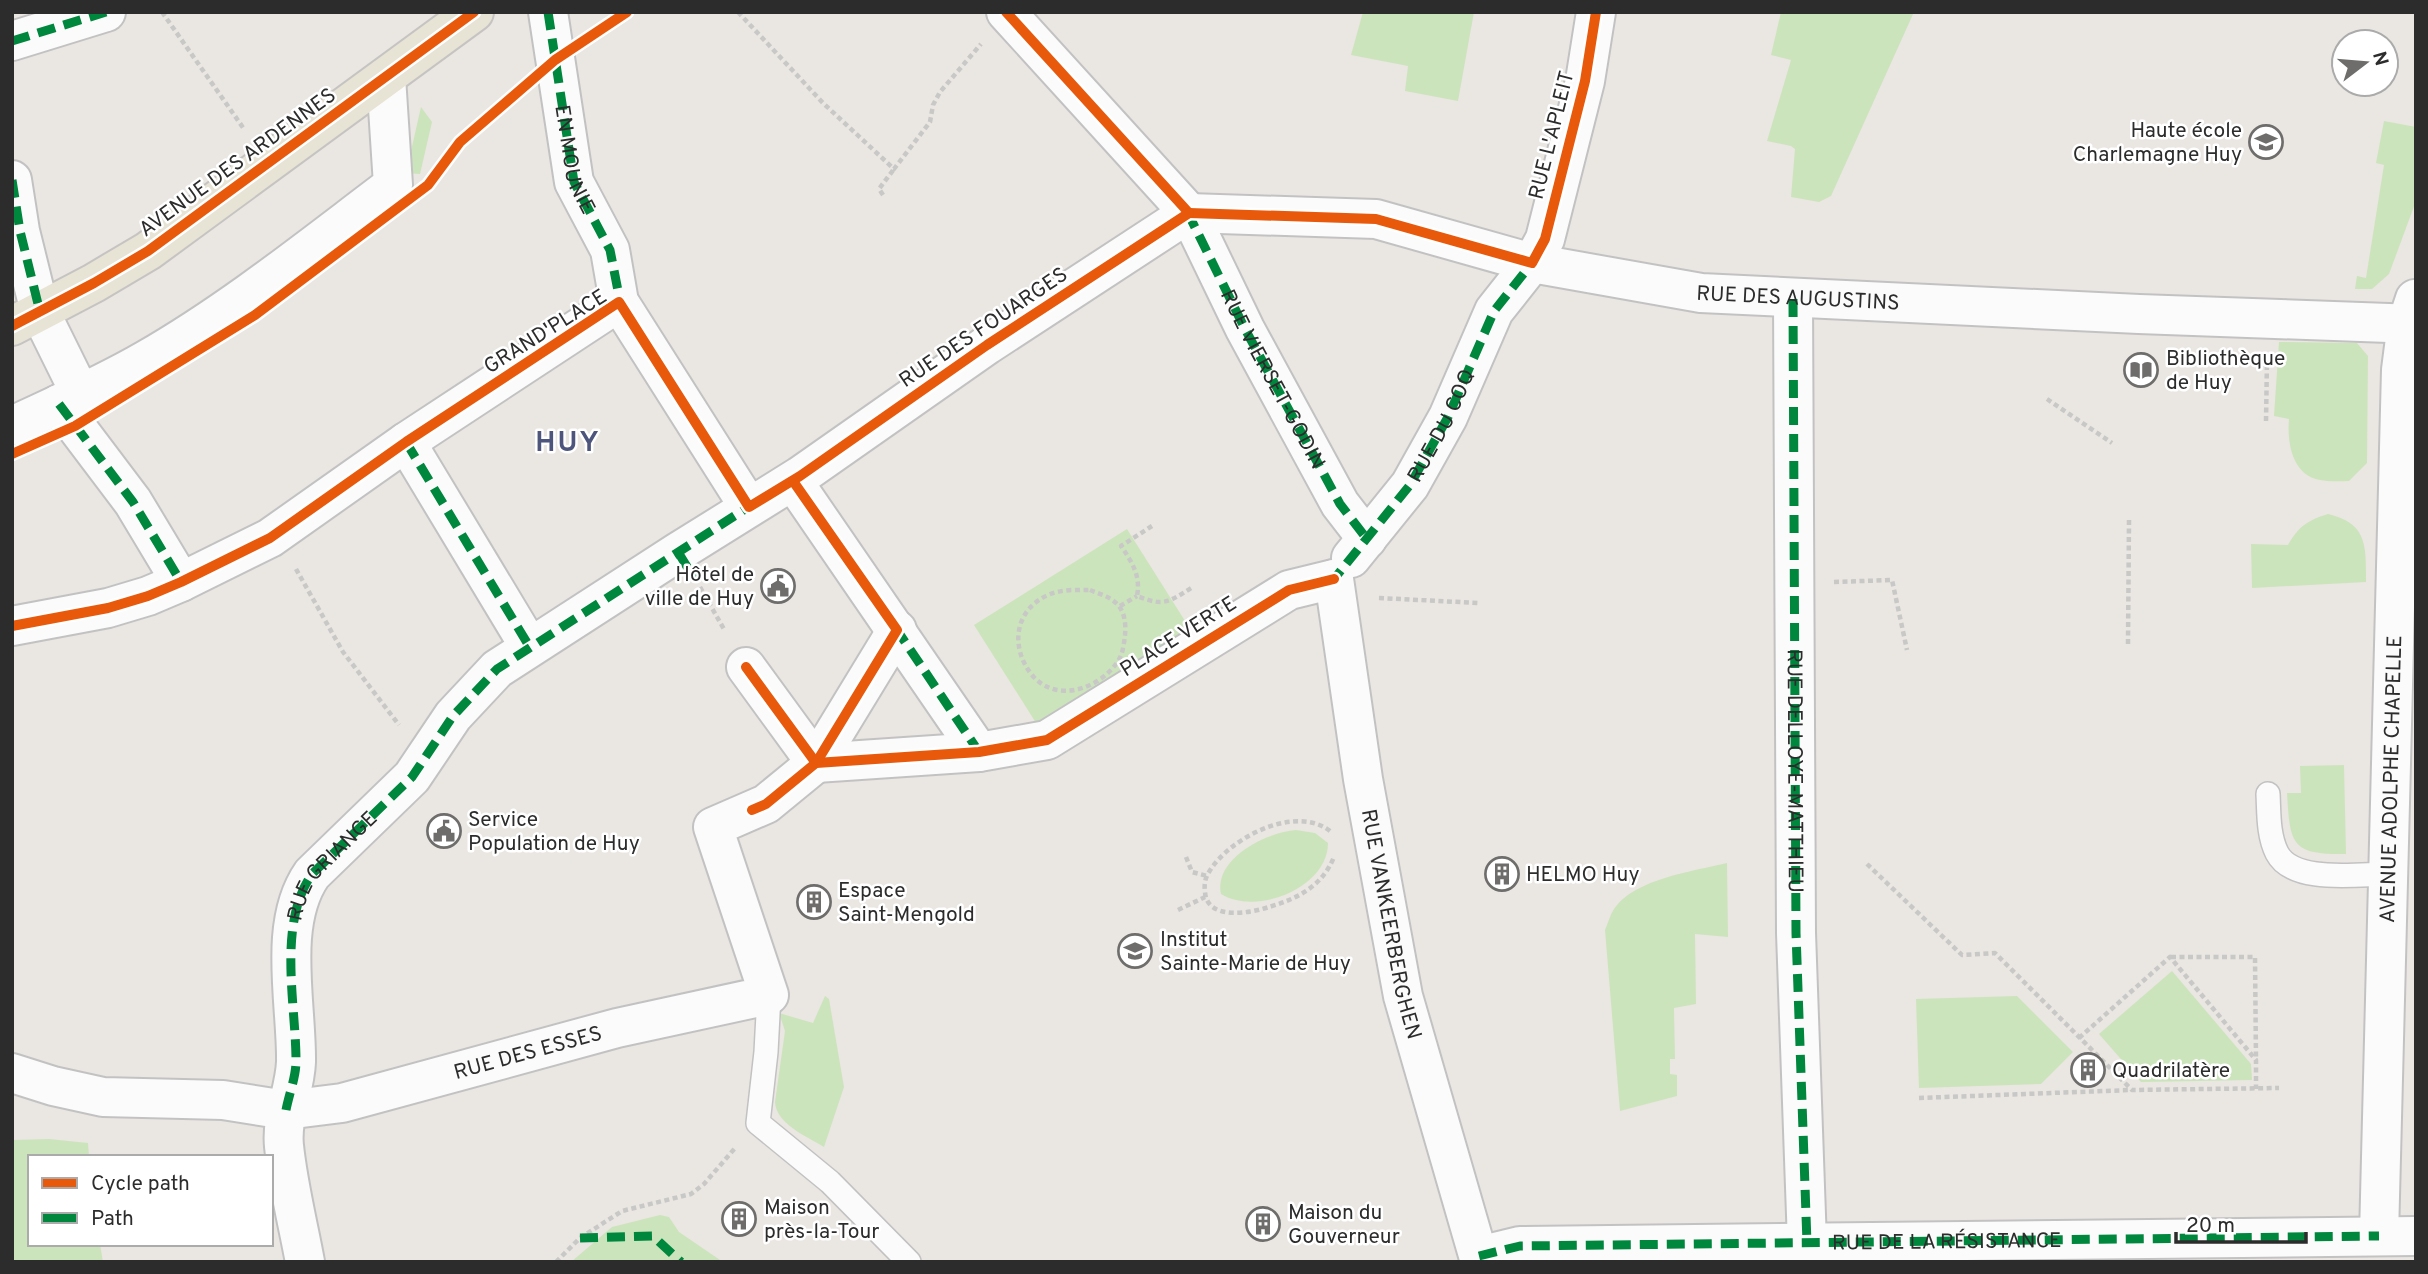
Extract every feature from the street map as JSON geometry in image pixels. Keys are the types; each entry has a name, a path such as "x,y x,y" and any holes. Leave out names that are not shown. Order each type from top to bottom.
{"main road":[{"name":"AVENUE DES ARDENNES","path":"26,319 148,251 474,12"}],"street":[{"path":"12,41 106,12"},
{"name":"EN MOUNIE","path":"548,12 574,181 610,250 620,302"},
{"name":"RUE L'APLEIT","path":"1532,263 1545,239 1585,81 1596,12"},
{"name":"RUE VIERSET-GODIN","path":"1007,14 1189,213 1245,329 1327,481 1340,504 1367,539"},
{"path":"12,426 146,360 226,309 393,185 386,77"},
{"path":"12,180 20,231 26,319 70,399 181,583"},
{"name":"RUE DES AUGUSTINS","path":"1189,213 1376,219 1532,263 1701,293 1793,299 2413,315"},
{"name":"RUE DES FOUARGES","path":"797,478 987,345 1189,213"},
{"name":"RUE DU COQ","path":"1334,579 1410,485 1448,417 1494,311 1532,263"},
{"name":"RUE DELLOYE-MATTHIEU","path":"1793,299 1796,933 1807,1243"},
{"name":"GRAND'PLACE","path":"12,626 108,608 181,583 277,534 406,442 620,302 749,507"},
{"name":"AVENUE ADOLPHE CHAPELLE","path":"2398,1236 2388,874 2401,370 2413,315"},
{"path":"406,442 529,646 686,565 749,507 797,478 979,752"},
{"name":"PLACE VERTE","path":"979,752 1047,740 1289,590 1334,579"},
{"name":"RUE VANKEERBERGHEN","path":"1334,579 1363,779 1403,996 1480,1259"},
{"path":"769,995 713,827 766,804 816,763 897,630"},
{"name":"RUE GRIANGE","path":"305,1262 284,1144 286,1110 296,1063 292,942 302,889 312,874 412,777 453,716 497,669 529,646"},
{"path":"746,667 816,763"},
{"path":"816,763 979,752"},
{"name":"RUE DES ESSES","path":"12,1073 53,1086 103,1097 223,1100 286,1110 342,1103 617,1028 769,995"},
{"name":"RUE DE LA RÉSISTANCE","path":"1480,1259 1520,1246 2398,1236"}],"lane":[{"path":"2268,794 2270,833 2277,853 2288,867 2304,873 2388,874"},
{"path":"769,995 758,1123 830,1182 909,1262"}],"path":[{"path":"162,12 244,129"},
{"path":"738,12 823,103 894,169"},
{"path":"883,195 879,189 930,122 933,105 940,92 1007,14"},
{"path":"2266,421 2267,357"},
{"path":"2267,383 2276,384"},
{"path":"2047,399 2112,443"},
{"path":"2128,644 2129,520"},
{"path":"1137,596 1139,580 1121,546 1152,526"},
{"path":"277,534 342,652 425,759"},
{"path":"686,565 746,667"},
{"path":"1334,579 1364,597 1479,603"},
{"path":"1832,582 1892,580 1907,650"},
{"path":"1137,596 1157,604 1168,602 1193,586"},
{"path":"1090,590 1110,598 1120,606 1126,624 1119,660 1105,675 1089,686 1074,691 1055,690 1038,682 1025,667 1018,648 1023,615 1048,595 1090,590"},
{"path":"1120,606 1137,596"},
{"path":"1333,834 1313,822 1287,820 1266,828 1239,843 1221,858 1207,876 1204,884 1205,898 1215,908 1228,913 1257,911 1283,903 1316,886 1337,852"},
{"path":"1186,857 1192,872 1207,876"},
{"path":"1867,864 1962,955 1995,953 2132,1090"},
{"path":"1178,910 1205,898"},
{"path":"2079,1038 2170,957 2255,957 2256,1089"},
{"path":"2170,957 2256,1060"},
{"path":"1919,1098 2280,1088"},
{"path":"556,1262 580,1238 622,1211 691,1194 705,1184 758,1123"}],"green space":[{"path":"1363,12 1474,12 1458,101 1405,91 1408,66 1351,55"},
{"path":"1781,12 1914,12 1831,196 1819,202 1791,197 1795,149 1767,141 1791,60 1771,55"},
{"path":"421,107 432,122 420,174 406,173"},
{"path":"2384,121 2416,127 2416,201 2389,274 2372,289 2355,289 2357,276 2366,278 2384,165 2376,163"},
{"path":"2279,342 2357,343 2368,356 2367,463 2349,481 2320,480 2303,472 2297,465 2289,438 2289,419 2274,416"},
{"path":"2328,514 2341,518 2358,530 2365,547 2366,582 2252,588 2251,544 2288,545 2304,525"},
{"path":"1127,529 1192,632 1038,726 974,625"},
{"path":"2344,765 2346,854 2328,854 2304,849 2292,835 2287,793 2301,793 2300,766"},
{"path":"1296,830 1315,833 1328,843 1325,859 1316,873 1303,885 1288,894 1252,902 1221,894 1221,881 1225,870 1234,859 1257,842"},
{"path":"1727,863 1728,937 1695,934 1696,1004 1674,1008 1675,1059 1670,1059 1670,1074 1677,1075 1677,1096 1620,1111 1605,930 1610,916 1623,899 1650,883"},
{"path":"2172,971 2251,1064 2252,1080 2141,1082 2099,1034"},
{"path":"825,996 829,999 844,1087 824,1147 787,1123 777,1110 775,1102 785,1031 779,1013 813,1023"},
{"path":"2017,996 2073,1052 2041,1084 1919,1088 1916,999"},
{"path":"49,1139 88,1143 89,1155 28,1155 28,1246 100,1246 103,1262 12,1262 12,1140"},
{"path":"660,1215 669,1217 679,1232 720,1260 571,1262 612,1227"}],"marked path":[{"path":"12,41 106,12"},
{"path":"548,12 574,182 610,250 621,306"},
{"path":"12,180 20,231 40,312"},
{"path":"1187,211 1245,329 1340,504 1367,539"},
{"path":"1327,580 1334,579 1410,485 1448,417 1494,311 1532,263 1530,262"},
{"path":"1793,299 1796,933 1807,1243"},
{"path":"59,404 133,502 181,582 184,581"},
{"path":"406,442 529,646"},
{"path":"286,1110 296,1061 292,940 301,894 312,874 412,777 453,716 497,669 753,504"},
{"path":"678,552 694,578"},
{"path":"895,627 979,752"},
{"path":"580,1238 653,1236 681,1262"},
{"path":"1479,1256 1520,1246 2379,1236"}],"cycle path":[{"path":"12,326 148,251 474,12"},
{"path":"12,454 75,426 255,315 428,185 460,142 555,60 627,12"},
{"path":"1006,12 1189,213"},
{"path":"1189,213 1376,219 1532,263 1545,239 1585,81 1596,12"},
{"path":"12,626 108,608 148,596 270,538 406,442 619,302 749,507 800,476 987,345 1189,213"},
{"path":"752,810 766,804 816,763 897,630 793,481"},
{"path":"746,667 816,763 979,752 1047,740 1289,590 1334,579"}],"place":[{"name":"Haute école Charlemagne Huy","path":"2266,142"},
{"name":"Bibliothèque de Huy","path":"2141,370"},
{"name":"Hôtel de ville de Huy","path":"778,586"},
{"name":"Service Population de Huy","path":"444,831"},
{"name":"HELMO Huy","path":"1502,874"},
{"name":"Espace Saint-Mengold","path":"814,902"},
{"name":"Institut Sainte-Marie de Huy","path":"1135,951"},
{"name":"Quadrilatère","path":"2088,1070"},
{"name":"Maison près-la-Tour","path":"739,1219"},
{"name":"Maison du Gouverneur","path":"1263,1224"}],"district":[{"name":"HUY","path":"568,441"}]}
